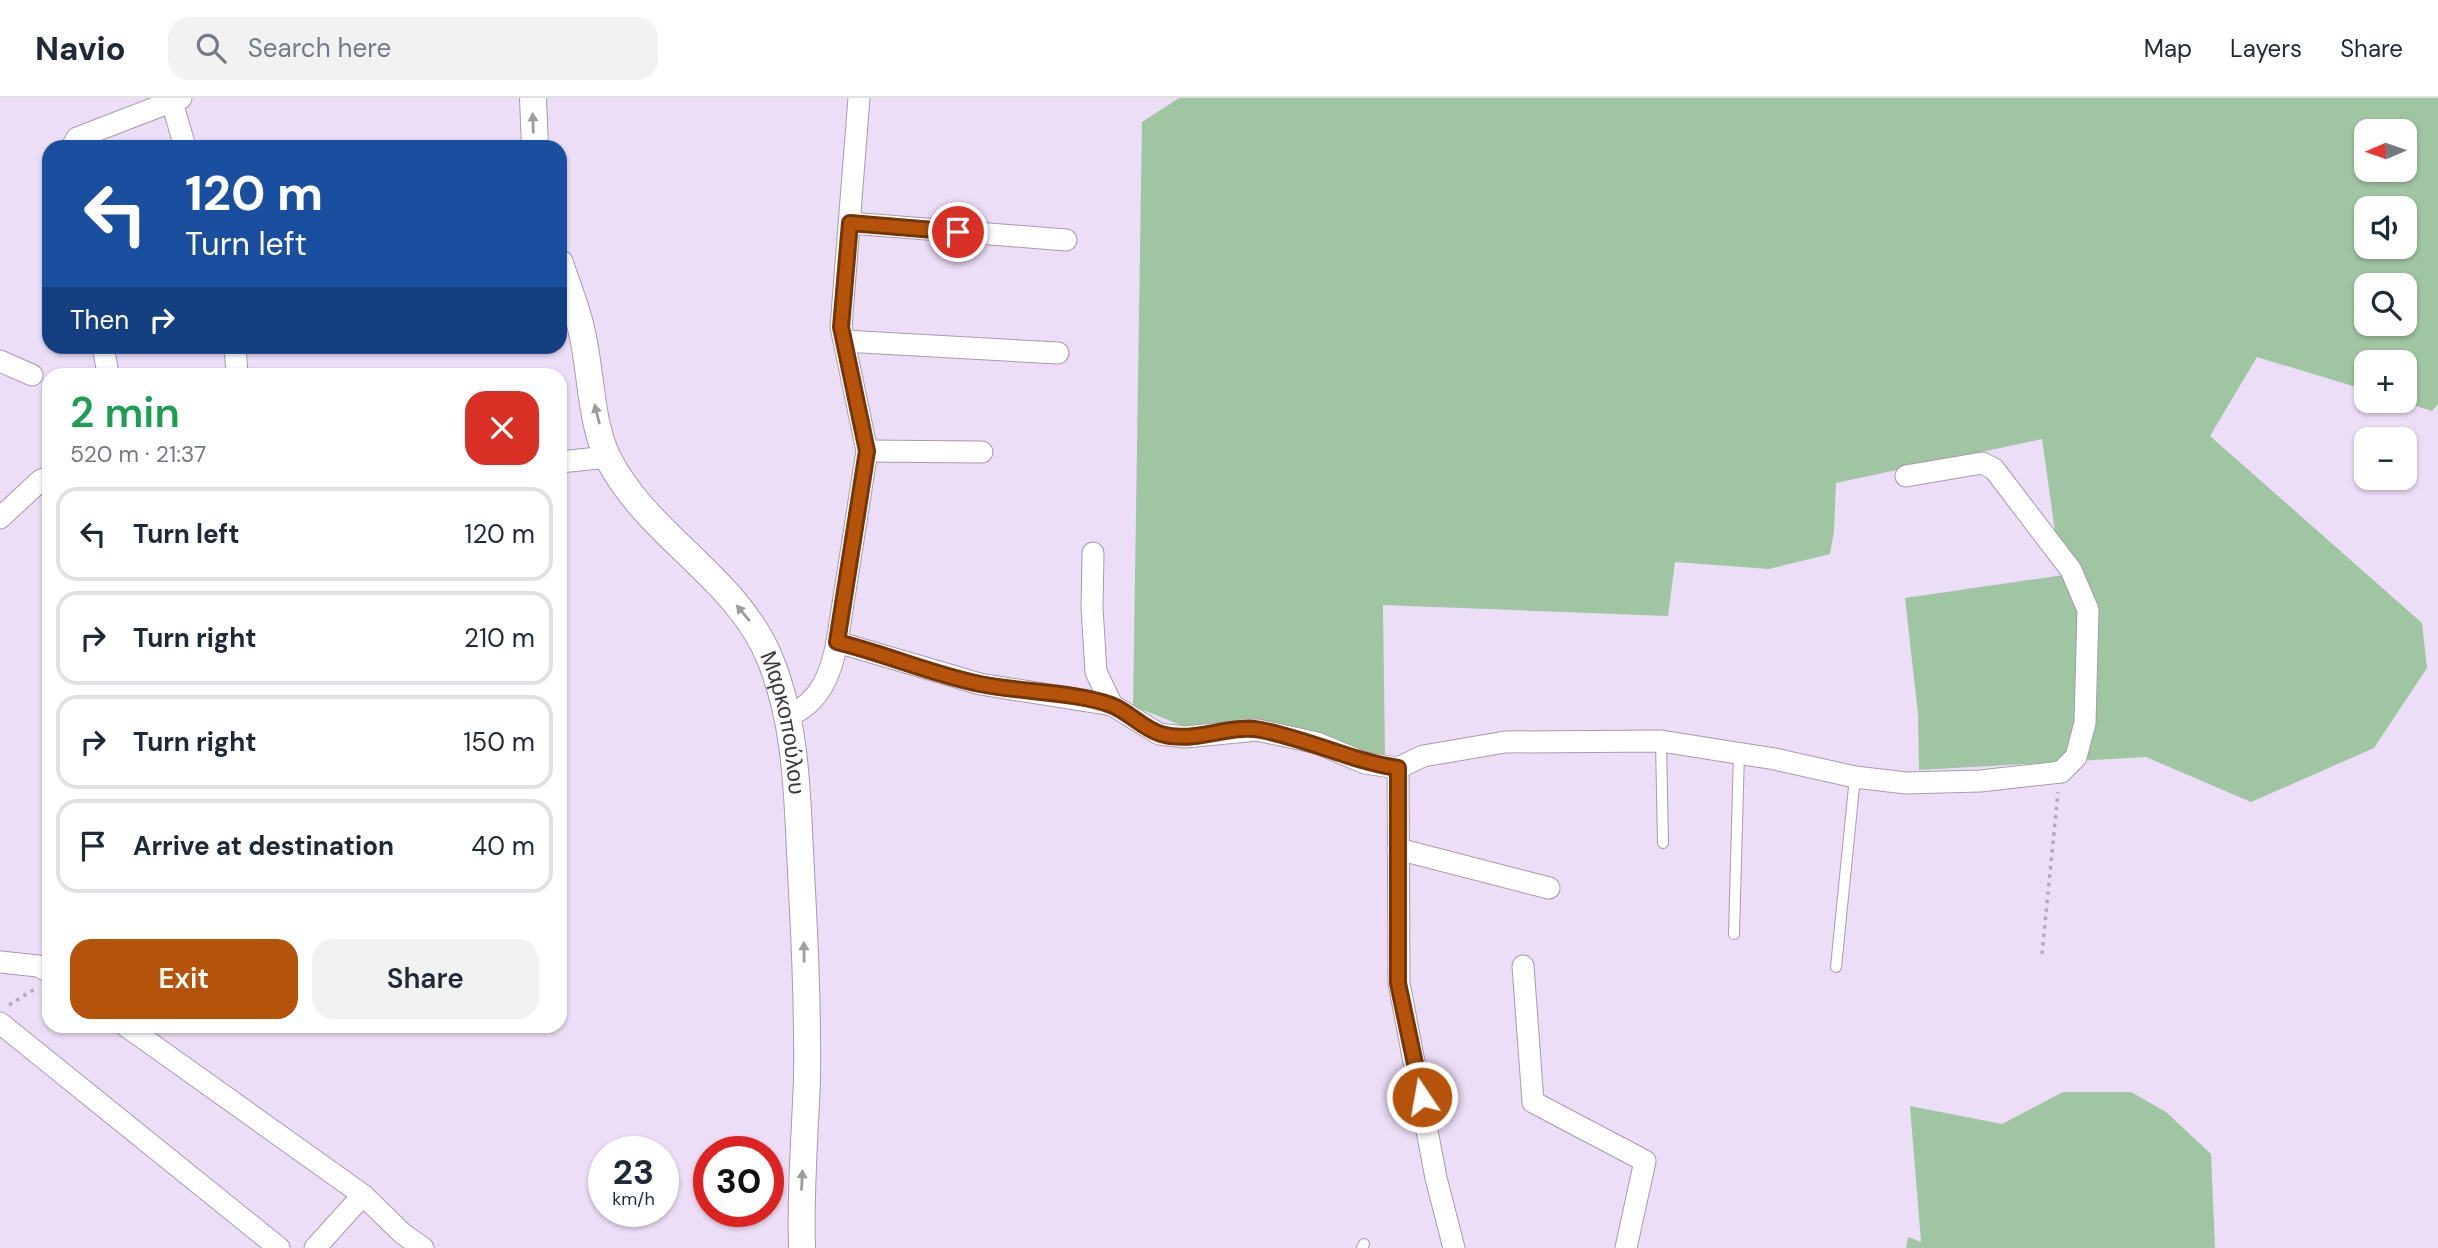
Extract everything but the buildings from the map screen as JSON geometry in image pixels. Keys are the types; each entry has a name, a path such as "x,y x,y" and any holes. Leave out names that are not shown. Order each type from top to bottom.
{"street":[{"path":"533,98 535,140"},
{"path":"788,716 801,710 819,694 834,659 867,451 841,327 859,98"},
{"path":"76,140 176,100 184,140"},
{"path":"850,223 1066,240"},
{"name":"Μαρκοπούλου","path":"567,284 582,329 592,396 608,457 633,494 750,621 770,658 788,716 796,784 803,917 807,1077 801,1200 802,1248"},
{"path":"844,341 1058,353"},
{"path":"0,362 32,375"},
{"path":"867,451 982,452"},
{"path":"567,461 608,457"},
{"path":"837,642 881,652 942,675 980,684 1112,705 1159,734 1185,737 1257,730 1317,743 1365,763 1398,768 1423,756 1505,742 1661,741 1738,753 1855,777 1937,783 2061,772 2076,757 2085,723 2088,610 2071,570 1994,469 1982,463 1906,477"},
{"path":"0,518 42,480"},
{"path":"1093,553 1091,608 1096,672 1112,705"},
{"path":"1398,768 1398,983 1436,1178 1454,1248"},
{"path":"1398,849 1549,888"},
{"path":"0,962 38,966 42,972"},
{"path":"1523,966 1533,1102 1618,1144 1645,1161 1626,1248"},
{"path":"0,1023 279,1248"},
{"path":"136,1033 363,1195 402,1233 423,1248"},
{"path":"315,1248 363,1195"}],"lane":[{"path":"1661,741 1663,843"},
{"path":"1734,934 1738,753"},
{"path":"1836,967 1855,777"}],"path":[{"path":"2042,954 2061,772"},
{"path":"0,1011 42,982"}],"green space":[{"path":"1179,98 2438,98 2438,404 2432,411 2417,406 2417,350 2354,350 2354,386 2257,357 2210,436 2422,623 2427,668 2374,748 2251,802 2146,757 1919,770 1918,714 1905,598 2064,575 2058,553 2042,439 1836,483 1830,554 1769,569 1675,562 1668,616 1383,605 1385,758 1274,722 1247,719 1188,728 1133,706 1142,122"},
{"path":"2063,1092 2131,1092 2166,1112 2211,1154 2215,1248 1906,1248 1908,1237 1921,1242 1910,1106 2002,1124"}],"route":[{"path":"958,232 850,223 841,327 867,451 837,642 881,652 942,675 980,684 1112,705 1159,734 1185,737 1257,730 1317,743 1365,763 1398,768 1398,983 1422,1097"}]}
